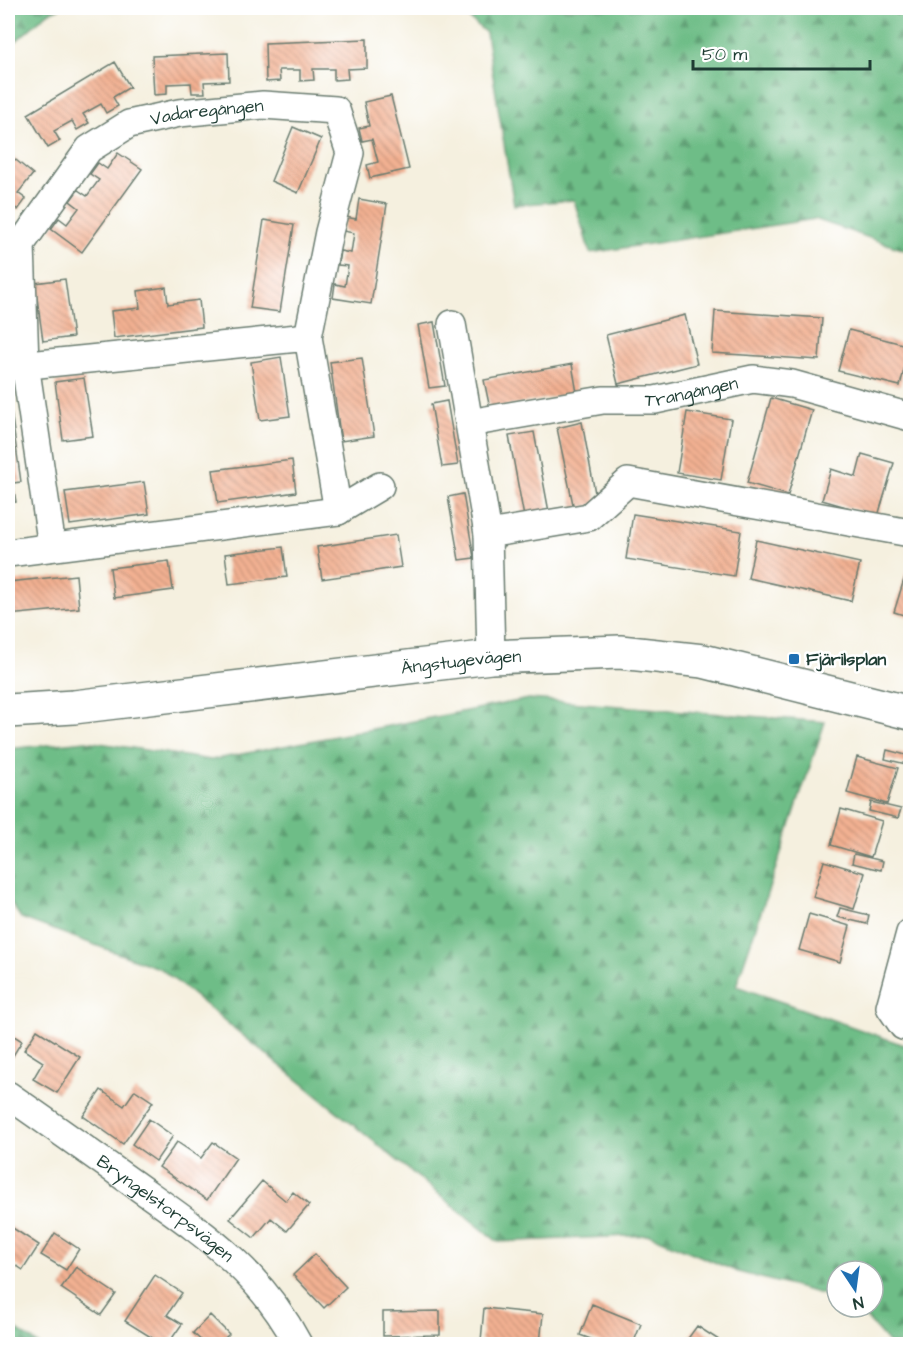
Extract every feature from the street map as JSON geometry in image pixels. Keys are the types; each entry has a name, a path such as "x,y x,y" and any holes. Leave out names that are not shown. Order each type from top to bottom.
{"street":[{"name":"Vadaregången","path":"52,547 16,366 21,244 89,149 129,124 189,112 263,105 336,110 350,153 329,232 308,337 338,511"},
{"path":"452,324 488,534 491,657"},
{"path":"16,366 308,337"},
{"name":"Trangången","path":"469,423 603,400 655,400 753,379 792,384 910,417"},
{"path":"488,534 589,517 628,482 910,533"},
{"path":"8,553 338,511 380,486"},
{"name":"Ängstugevägen","path":"8,711 74,707 491,657 620,652 704,662 910,713"},
{"path":"910,933 890,1007 903,1026 910,1028"},
{"name":"Bryngelstorpsvägen","path":"8,1095 217,1243 251,1277 283,1316 298,1344"}],"path":[{"path":"880,8 910,15"}],"green space":[{"path":"8,8 60,8 48,13 8,48"},
{"path":"458,8 910,8 910,252 815,219 590,253 574,200 514,205 486,33"},
{"path":"529,699 825,722 736,986 910,1047 910,1344 889,1344 867,1319 885,1319 885,1259 825,1259 825,1295 738,1272 650,1235 498,1242 161,969 21,918 8,898 8,749 86,741 211,760"},
{"path":"8,1324 38,1344 8,1344"}],"building":[{"path":"367,39 367,68 347,69 348,79 334,80 334,69 313,69 314,80 300,81 300,70 279,70 280,81 266,82 265,43"},
{"path":"228,53 229,81 204,82 205,93 192,93 191,83 167,84 167,94 154,95 152,56"},
{"path":"115,62 130,87 113,97 118,106 106,113 101,104 83,114 89,123 77,130 72,121 54,131 60,141 48,148 28,114"},
{"path":"391,96 409,169 370,178 367,165 378,162 372,139 362,141 359,128 369,126 364,102"},
{"path":"293,127 321,139 298,193 271,181"},
{"path":"118,153 142,169 82,252 51,229 59,218 67,224 79,208 70,201 78,190 87,196 99,180 90,174 98,163 107,169"},
{"path":"11,156 33,174 18,193 26,199 18,210 10,204 8,206 8,160"},
{"path":"359,199 387,204 371,304 333,298 335,284 345,286 348,266 338,265 340,251 351,253 354,233 343,231 345,217 356,219"},
{"path":"264,220 294,225 280,312 250,308"},
{"path":"65,279 73,337 43,341 35,283"},
{"path":"166,287 168,304 199,300 202,327 114,338 111,311 140,308 138,291"},
{"path":"715,311 822,318 819,360 712,353"},
{"path":"685,315 697,364 618,384 606,335"},
{"path":"434,322 445,386 429,388 418,325"},
{"path":"849,330 910,346 900,386 838,371"},
{"path":"281,357 290,416 260,420 251,362"},
{"path":"362,358 374,436 341,441 330,362"},
{"path":"572,364 577,393 490,409 484,380"},
{"path":"84,378 93,436 63,440 55,382"},
{"path":"9,396 21,482 13,483 16,502 8,503"},
{"path":"771,398 812,410 788,495 747,483"},
{"path":"447,401 458,465 442,467 431,404"},
{"path":"687,412 731,419 721,480 677,473"},
{"path":"582,422 597,504 574,509 557,428"},
{"path":"534,432 549,512 524,517 509,436"},
{"path":"862,454 894,463 878,516 822,500 831,469 856,477"},
{"path":"292,460 296,492 218,503 213,470"},
{"path":"144,482 149,514 70,525 65,492"},
{"path":"463,494 474,558 459,560 448,497"},
{"path":"633,514 741,531 734,576 626,559"},
{"path":"396,535 401,567 322,579 317,547"},
{"path":"756,540 860,563 851,601 748,578"},
{"path":"283,547 287,577 229,584 225,554"},
{"path":"169,561 173,590 114,598 110,568"},
{"path":"906,573 910,574 910,617 894,612"},
{"path":"76,575 79,608 8,615 8,582"},
{"path":"887,750 910,756 910,765 885,759"},
{"path":"857,757 898,768 887,804 847,793"},
{"path":"871,802 901,809 898,818 869,811"},
{"path":"841,809 882,821 871,857 831,845"},
{"path":"854,854 883,861 881,870 852,863"},
{"path":"824,861 865,873 854,909 813,897"},
{"path":"840,908 869,915 867,924 837,917"},
{"path":"809,914 850,926 840,962 799,950"},
{"path":"37,1030 80,1057 57,1093 33,1079 43,1062 24,1050"},
{"path":"8,1032 22,1041 11,1059 8,1057"},
{"path":"101,1090 124,1106 135,1090 153,1102 123,1144 83,1116"},
{"path":"149,1119 173,1136 156,1161 132,1144"},
{"path":"177,1142 201,1158 213,1142 236,1158 207,1200 159,1167"},
{"path":"262,1181 286,1201 293,1192 309,1205 287,1231 271,1218 254,1238 230,1219"},
{"path":"8,1225 39,1245 23,1270 8,1260"},
{"path":"55,1233 79,1249 66,1270 41,1255"},
{"path":"315,1254 346,1287 324,1308 293,1275"},
{"path":"76,1267 116,1294 101,1315 61,1288"},
{"path":"155,1275 182,1293 167,1315 182,1324 168,1344 162,1344 125,1321"},
{"path":"592,1304 641,1324 633,1344 604,1344 580,1335"},
{"path":"484,1308 543,1314 540,1344 481,1341"},
{"path":"440,1311 440,1335 383,1336 383,1312"},
{"path":"210,1315 229,1334 219,1344 205,1344 193,1333"},
{"path":"697,1326 725,1344 684,1344"}],"place":[{"name":"Fjärilsplan","path":"794,659"}]}
